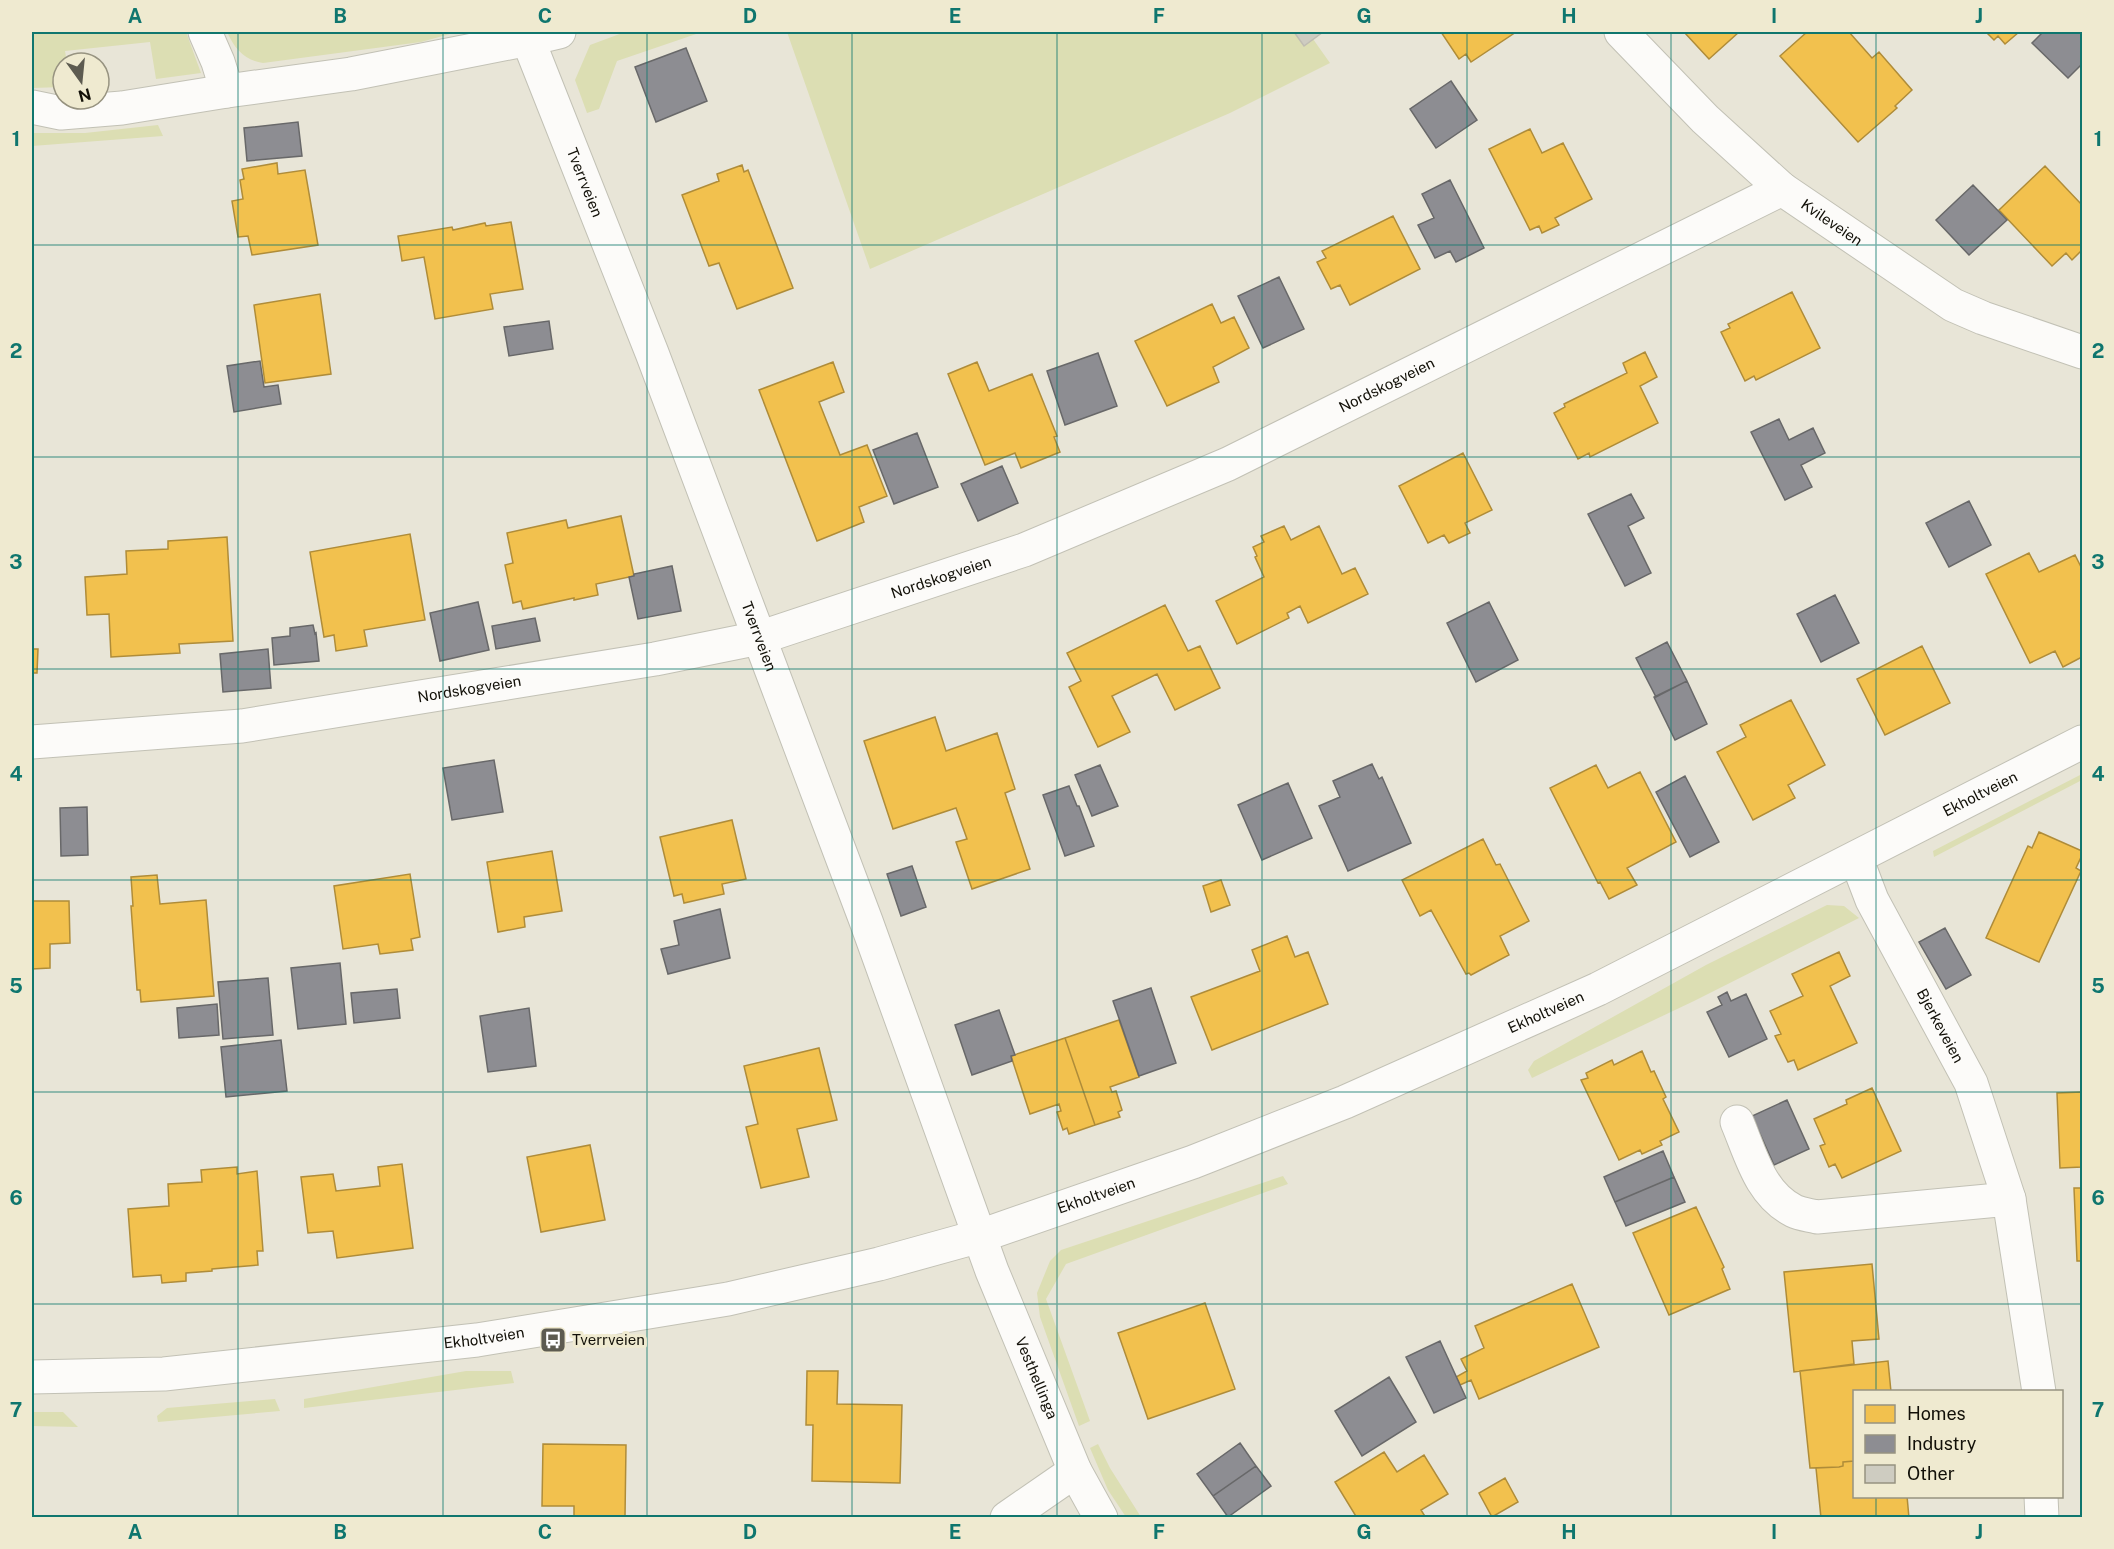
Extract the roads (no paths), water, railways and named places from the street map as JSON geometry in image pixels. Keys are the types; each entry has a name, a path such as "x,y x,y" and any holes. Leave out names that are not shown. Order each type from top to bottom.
{"street":[{"path":"205,32 227,91"},
{"name":"Kvileveien","path":"1621,32 1705,118 1782,189 1953,305 1983,318 2082,352"},
{"name":"Tverrveien","path":"32,107 61,113 122,108 351,74 538,34 652,353 866,921 980,1236"},
{"name":"Nordskogveien","path":"32,742 242,726 655,659 759,638 1024,549 1228,464 1782,189"},
{"name":"Ekholtveien","path":"32,1377 164,1374 477,1340 728,1299 879,1264 980,1236 1194,1162 1345,1102 1598,988 2082,742"},
{"name":"Bjerkeveien","path":"1856,858 1872,900 1971,1083 2009,1199 2038,1390"},
{"path":"1737,1122 1764,1186 1779,1202 1796,1212 1816,1217 2009,1199"},
{"name":"Vesthellinga","path":"980,1236 992,1271 1075,1471 1101,1518"},
{"path":"1007,1518 1075,1471"},
{"path":"2042,1498 2042,1518"}],"place":[{"name":"Tverrveien","path":"553,1340"}]}
